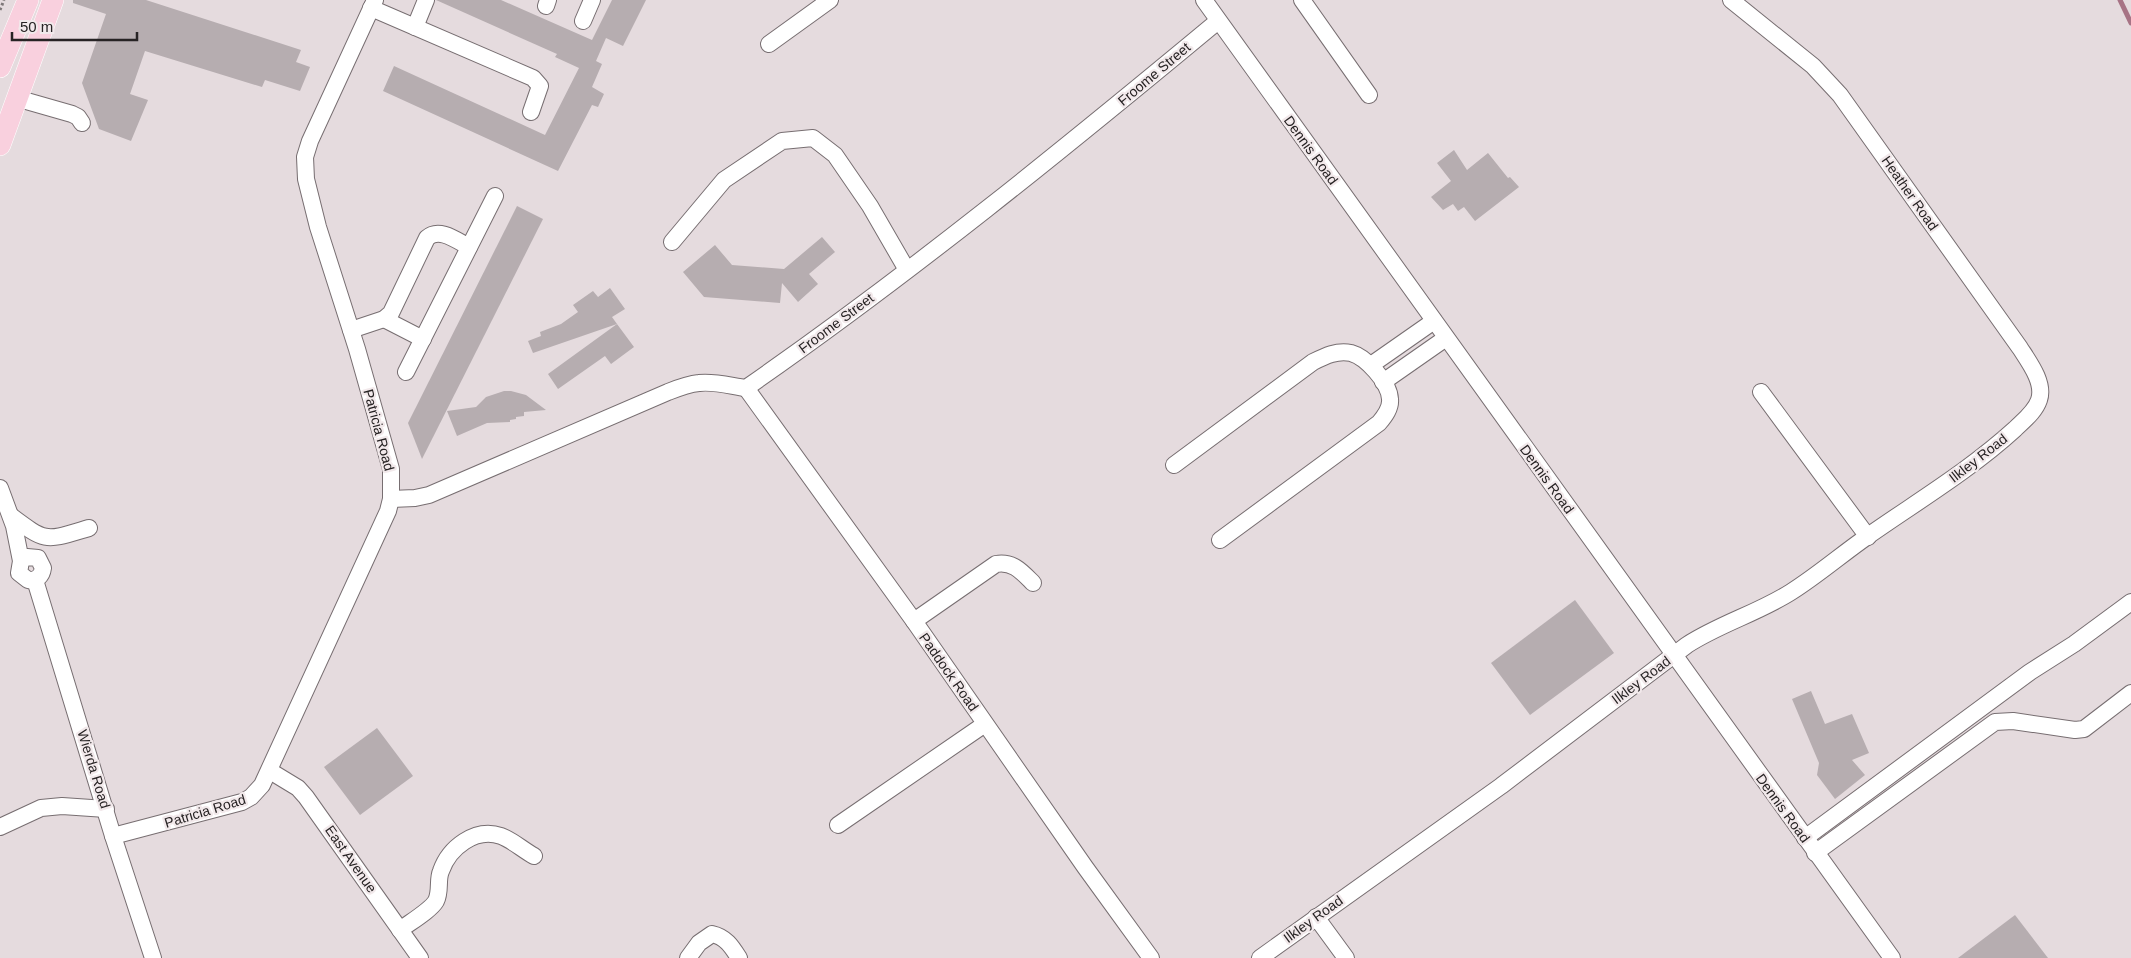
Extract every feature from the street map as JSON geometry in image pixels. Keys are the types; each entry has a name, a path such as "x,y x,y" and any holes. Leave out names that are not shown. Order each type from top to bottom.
{"main road":[{"path":"0,67 28,0"},
{"path":"0,145 53,0"}],"street":[{"path":"415,27 426,0"},
{"path":"583,21 592,0"},
{"path":"769,44 830,0"},
{"path":"1302,0 1369,96"},
{"name":"Heather Road","path":"1731,0 1828,80 1889,163 2029,363 2036,376 2040,393 2039,401 2029,416"},
{"name":"Dennis Road","path":"1206,1 1218,21 1673,656 1892,958"},
{"path":"373,4 415,27 533,78 540,86 531,112"},
{"name":"Patricia Road","path":"113,836 242,802 251,797 262,785 381,528 391,499 391,469 351,330 318,227 305,170 305,157 321,115 373,4"},
{"name":"Froome Street","path":"746,388 907,270 1047,162 1218,21"},
{"path":"16,98 72,114 78,117 82,124"},
{"path":"672,242 724,180 782,141 813,138 835,155 870,206 907,270"},
{"path":"406,372 496,196"},
{"path":"351,330 384,319 391,313 427,238 432,233 439,232 469,247"},
{"path":"384,319 423,340"},
{"path":"1371,365 1434,321"},
{"path":"1383,382 1446,338"},
{"path":"1174,465 1313,362 1330,353 1350,353 1362,358 1371,365 1383,382 1390,398 1387,413 1379,423 1220,540"},
{"path":"391,499 415,498 429,495 668,392 686,386 711,383 746,388"},
{"name":"Paddock Road","path":"746,388 1152,958"},
{"path":"1761,392 1868,536"},
{"name":"Ilkley Road","path":"1260,958 1501,786 1673,656 1700,637 1790,593 1868,536 1969,467 2029,416"},
{"path":"0,488 12,521 44,538 59,537 89,528"},
{"name":"Wierda Road","path":"12,521 28,559 41,561 43,568 36,580 113,836 153,958"},
{"path":"914,622 996,564 1008,563 1013,565 1033,583"},
{"path":"1805,838 2030,672 2074,644 2131,602"},
{"path":"1815,853 1995,722 2013,721 2075,730 2084,729 2131,693"},
{"path":"838,825 985,724"},
{"name":"East Avenue","path":"270,770 298,788 306,797 420,958"},
{"path":"0,827 41,808 62,806 106,809"},
{"path":"400,930 435,902 439,889 438,877 445,859 457,846 481,833 501,836 534,856"},
{"path":"1316,917 1346,958"},
{"path":"688,958 699,943 712,934 728,942 739,958"}],"path":[{"path":"0,10 4,0"}],"building":[{"path":"73,0 146,0 301,50 296,62 310,67 300,91 265,80 262,87 145,51 130,94 148,100 131,141 99,129 82,83 106,14 73,3"},
{"path":"436,0 501,0 592,40 612,0 646,0 623,46 606,38 596,61 602,64 592,87 604,94 598,107 592,105 558,171 383,91 394,66 545,135 579,68 555,57 557,54"},
{"path":"1454,150 1467,170 1488,153 1508,178 1510,177 1519,187 1475,221 1464,207 1458,211 1453,204 1443,210 1431,197 1451,181 1437,163"},
{"path":"517,206 543,219 422,459 408,423"},
{"path":"822,237 835,252 809,274 818,284 798,302 782,283 780,303 704,297 683,272 715,245 732,265 784,269"},
{"path":"610,288 625,309 612,317 617,324 533,353 528,341 541,336 540,332 561,324 578,312 573,305 593,291 598,297"},
{"path":"617,324 634,347 611,364 605,356 558,389 548,374"},
{"path":"504,391 526,395 546,410 524,412 524,416 516,417 516,419 510,420 510,422 487,423 457,436 447,411 476,407 486,397"},
{"path":"1575,600 1614,653 1530,715 1491,663"},
{"path":"1811,691 1825,724 1852,714 1869,753 1852,760 1865,775 1835,799 1817,775 1819,763 1792,699"},
{"path":"377,728 413,776 360,815 324,767"},
{"path":"2015,915 2048,958 1958,958"}],"waterway":[{"path":"2120,0 2131,23"}]}
